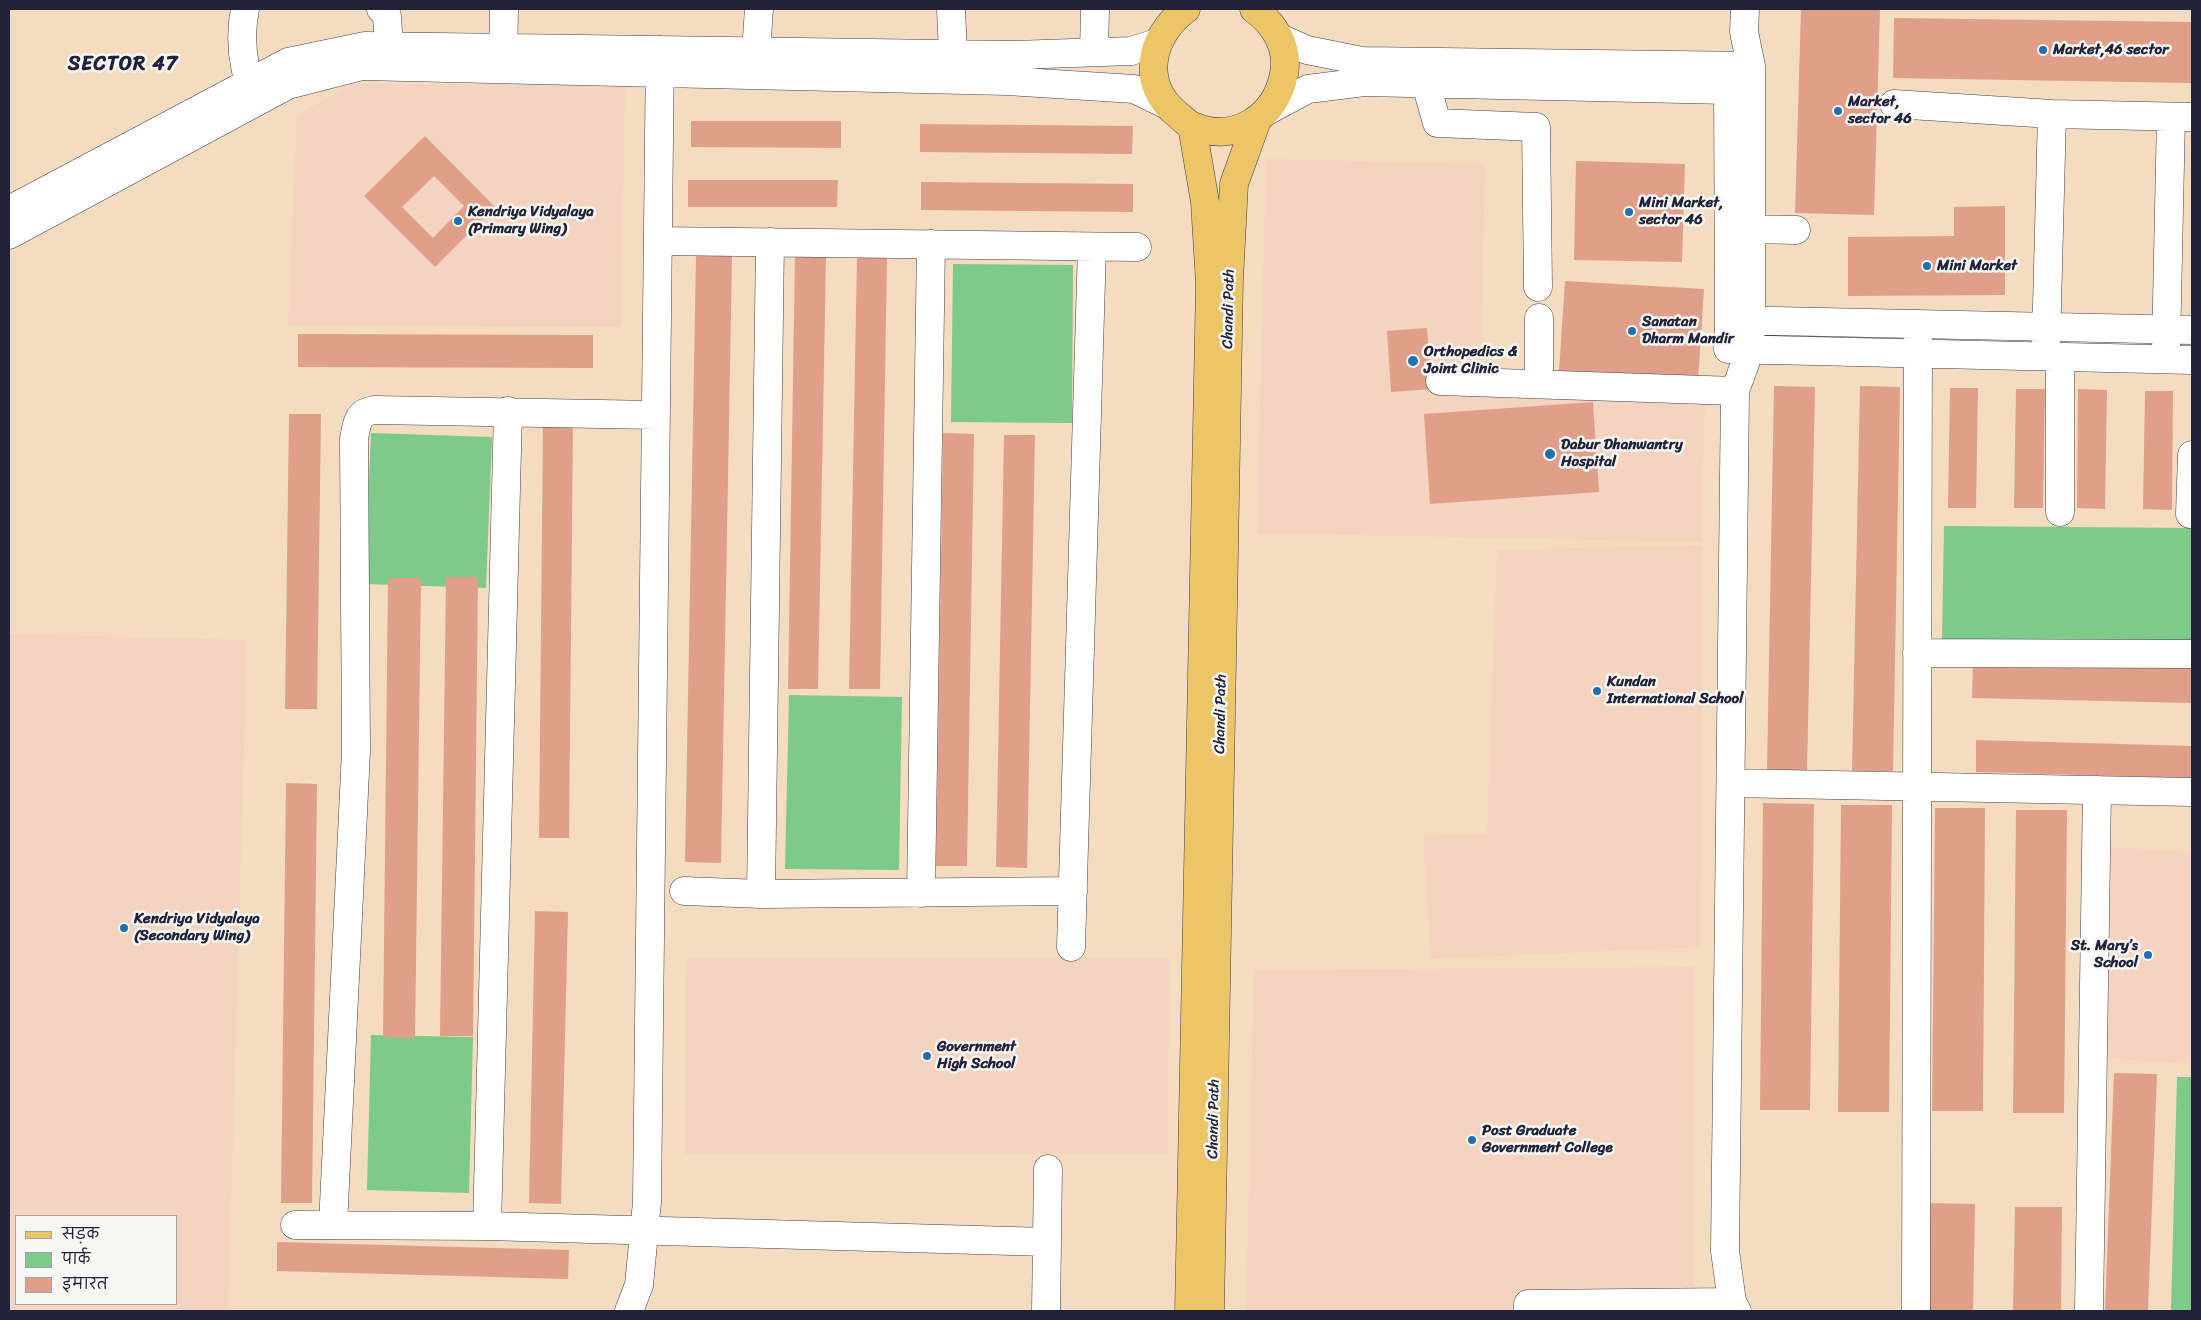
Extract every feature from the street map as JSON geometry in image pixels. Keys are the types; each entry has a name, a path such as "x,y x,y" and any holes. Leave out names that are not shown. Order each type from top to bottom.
{"main road":[{"path":"1186,9 1171,20 1157,43 1153,67 1157,90 1164,104 1192,126 1221,132 1243,127 1262,116"},
{"path":"1254,9 1265,17 1280,38"},
{"name":"Chandi Path","path":"1210,1311 1229,280 1234,184 1262,116 1281,90 1286,63 1280,38"},
{"name":"Chandi Path","path":"1189,1311 1210,284 1204,202 1192,126"}],"street":[{"path":"244,9 241,31 252,93"},
{"path":"380,9 387,16 390,57"},
{"path":"503,59 504,9"},
{"path":"756,51 759,9"},
{"path":"952,9 953,54"},
{"path":"1094,52 1095,9"},
{"path":"1528,1311 1528,1304 1734,1306 1725,1251 1737,383 1740,320 1740,77 1745,20"},
{"path":"1280,38 1307,50 1362,61 1740,77"},
{"path":"660,62 756,51 953,54 1094,52 1131,51 1157,43"},
{"path":"9,236 130,169 252,93 362,66 390,57 660,62 1115,87 1134,89 1164,104"},
{"path":"629,1311 639,1285 647,1202 660,62"},
{"path":"1262,116 1308,89 1364,82 1426,84 1740,77"},
{"path":"1740,77 1751,229 1740,320"},
{"path":"1426,84 1437,123 1536,127 1538,287"},
{"path":"1894,104 2052,114 2182,117 2179,330 2165,359"},
{"path":"2052,114 2046,327 2053,357 2060,512"},
{"path":"9,210 130,169"},
{"path":"1751,229 1796,230"},
{"path":"658,241 1137,247"},
{"path":"761,894 770,242"},
{"path":"920,893 931,244"},
{"path":"1071,947 1092,247"},
{"path":"1539,318 1539,384"},
{"path":"1740,320 2179,330"},
{"path":"1916,1311 1918,324"},
{"path":"1739,349 2192,360"},
{"path":"1440,381 1539,384 1737,383"},
{"path":"333,1225 356,752 354,439 359,416 364,411 370,410 656,415"},
{"path":"486,1226 508,411"},
{"path":"2190,514 2192,455"},
{"path":"1917,653 2192,654"},
{"path":"1731,783 2192,792"},
{"path":"2089,1311 2097,790"},
{"path":"684,891 761,894 1073,891"},
{"path":"1046,1311 1048,1169"},
{"path":"295,1225 644,1229 1047,1242"}],"shaded area":[{"name":"Kendriya Vidyalaya (Primary Wing)","path":"352,84 625,84 621,327 288,326 297,115"},
{"path":"1266,159 1485,164 1480,395 1705,400 1701,542 1257,533"},
{"name":"Kundan International School","path":"1703,545 1700,947 1431,959 1423,836 1487,833 1497,550"},
{"name":"Kendriya Vidyalaya (Secondary Wing)","path":"9,634 247,640 228,1311 9,1311"},
{"name":"St. Mary’s School","path":"2109,847 2192,852 2192,1064 2099,1058"},
{"name":"Government High School","path":"686,958 1169,958 1168,1154 685,1154"},
{"name":"Post Graduate Government College","path":"1695,967 1693,1311 1246,1311 1254,970"}],"green space":[{"path":"953,264 1073,265 1072,423 951,422"},
{"path":"371,433 492,437 486,588 365,584"},
{"path":"1944,526 2192,528 2192,641 1942,640"},
{"path":"789,695 902,697 899,870 785,869"},
{"path":"371,1035 473,1037 469,1193 367,1190"},
{"path":"2177,1077 2192,1077 2192,1311 2171,1311"}],"building":[{"name":"Market, sector 46","path":"1801,9 1880,9 1874,215 1795,213"},
{"name":"Market,46 sector","path":"1894,18 2192,22 2192,83 1893,78"},
{"path":"691,121 841,121 841,148 691,147"},
{"path":"920,124 1133,126 1132,154 920,152"},
{"path":"425,136 495,207 435,267 364,196","holes":["434,176 464,206 433,238 402,207"]},
{"name":"Mini Market, sector 46","path":"1576,161 1685,164 1682,262 1574,260"},
{"path":"688,180 838,180 837,207 688,207"},
{"path":"921,182 1133,184 1133,212 921,210"},
{"name":"Mini Market","path":"2005,206 2005,295 1848,296 1848,237 1954,236 1954,207"},
{"path":"696,256 732,256 721,863 685,862"},
{"path":"795,256 826,256 818,689 788,689"},
{"path":"857,256 887,256 880,689 849,689"},
{"name":"Sanatan Dharm Mandir","path":"1565,281 1704,289 1698,381 1559,372"},
{"path":"1427,328 1432,389 1391,392 1387,331"},
{"path":"298,334 593,335 593,368 298,367"},
{"path":"1774,386 1815,387 1807,772 1767,771"},
{"path":"1860,386 1900,387 1893,771 1852,771"},
{"path":"1950,388 1978,388 1976,508 1948,508"},
{"path":"2016,389 2045,389 2043,508 2014,508"},
{"path":"2078,389 2107,390 2105,509 2077,508"},
{"path":"2145,391 2173,391 2172,510 2143,509"},
{"path":"1593,402 1599,492 1430,504 1424,414"},
{"path":"289,414 321,414 317,709 285,709"},
{"path":"543,421 573,421 569,838 539,838"},
{"path":"943,433 974,434 967,866 936,866"},
{"path":"1004,435 1035,435 1027,868 996,867"},
{"path":"446,577 478,577 473,1036 440,1036"},
{"path":"388,578 421,578 415,1038 383,1037"},
{"path":"1973,663 2192,668 2192,703 1972,698"},
{"path":"1976,740 2192,746 2192,778 1976,772"},
{"path":"286,783 317,784 312,1203 281,1203"},
{"path":"1763,803 1814,804 1810,1110 1760,1110"},
{"path":"1841,805 1892,805 1889,1112 1838,1112"},
{"path":"1935,808 1985,808 1983,1111 1932,1111"},
{"path":"2016,810 2067,810 2064,1113 2013,1113"},
{"path":"535,911 568,912 561,1204 529,1203"},
{"path":"2114,1073 2157,1074 2148,1311 2105,1311"},
{"path":"1927,1203 1975,1204 1973,1311 1926,1311"},
{"path":"2015,1207 2062,1207 2061,1311 2013,1311"},
{"path":"277,1242 569,1250 568,1279 277,1271"}],"place":[{"name":"Market,46 sector","path":"2043,50"},
{"name":"Market, sector 46","path":"1838,111"},
{"name":"Mini Market, sector 46","path":"1629,212"},
{"name":"Kendriya Vidyalaya (Primary Wing)","path":"458,221"},
{"name":"Mini Market","path":"1927,266"},
{"name":"Sanatan Dharm Mandir","path":"1632,331"},
{"name":"Orthopedics & Joint Clinic","path":"1413,361"},
{"name":"Dabur Dhanwantry Hospital","path":"1550,454"},
{"name":"Kundan International School","path":"1597,691"},
{"name":"Kendriya Vidyalaya (Secondary Wing)","path":"124,928"},
{"name":"St. Mary’s School","path":"2148,955"},
{"name":"Government High School","path":"927,1056"},
{"name":"Post Graduate Government College","path":"1472,1140"}],"district":[{"name":"SECTOR 47","path":"123,65"}]}
